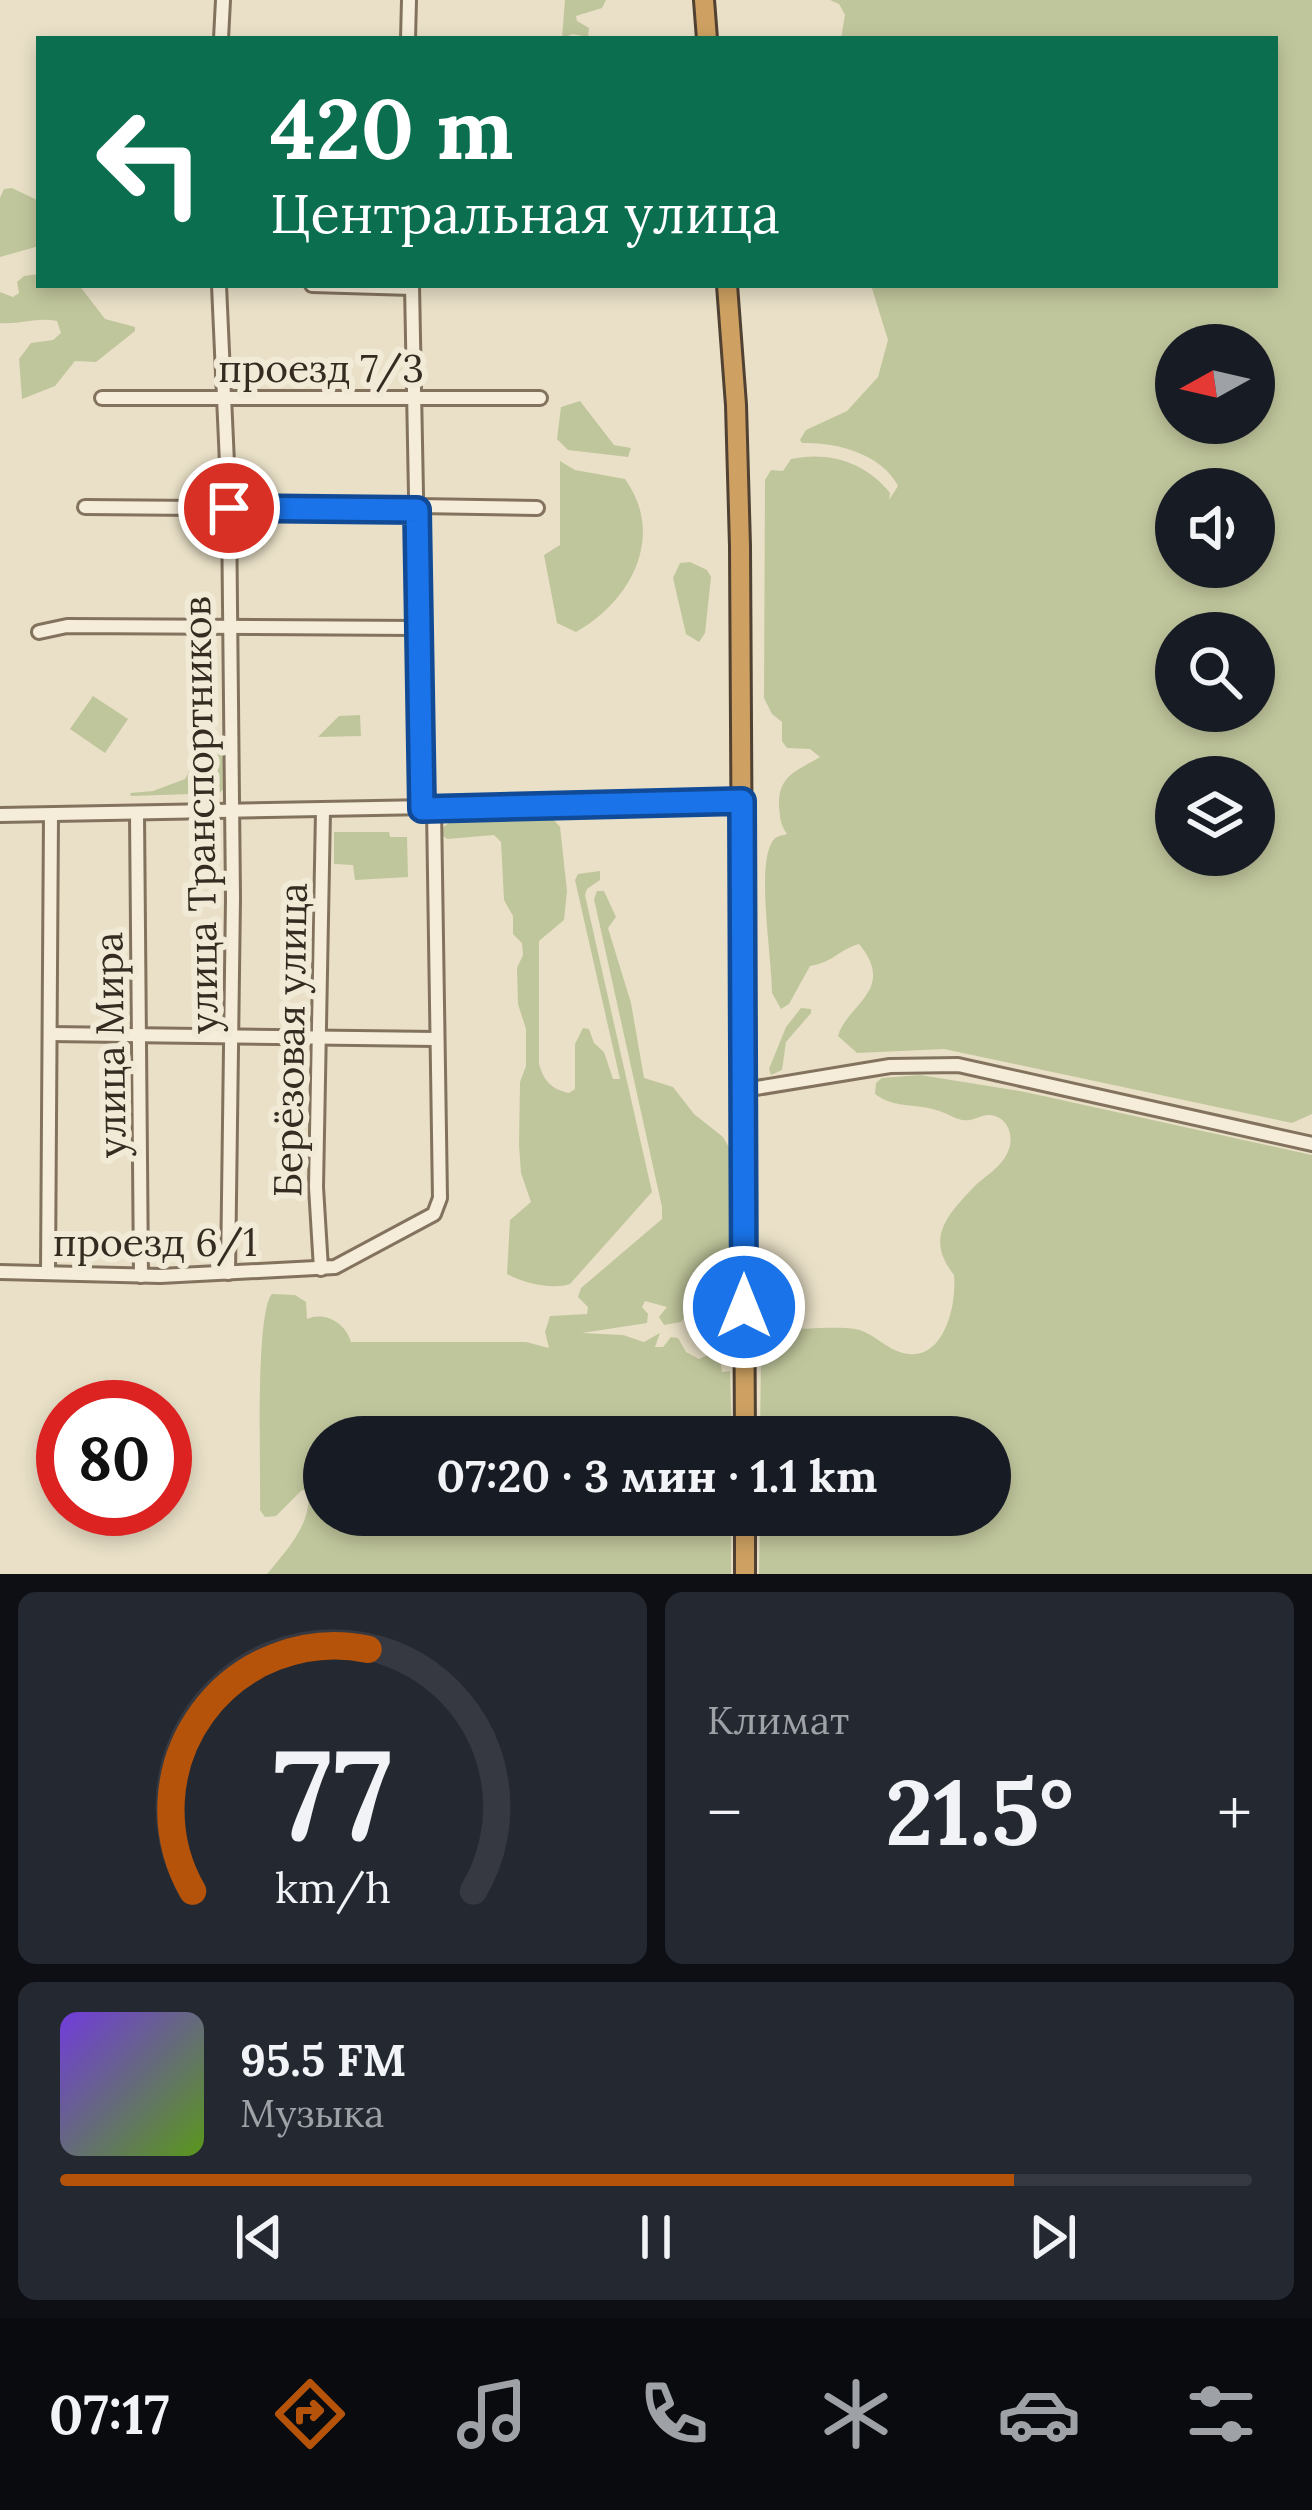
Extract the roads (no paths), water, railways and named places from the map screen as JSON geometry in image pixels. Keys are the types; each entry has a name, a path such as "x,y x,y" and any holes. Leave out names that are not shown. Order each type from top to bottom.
{"highway":[{"path":"704,0 707,36"},
{"path":"727,288 736,405 745,1416"},
{"path":"745,1536 745,1574"}],"street":[{"path":"221,36 223,0"},
{"path":"409,0 409,36"},
{"name":"улица Транспортников","path":"219,288 229,508 233,1039 228,1273"},
{"path":"50,1034 437,1039 418,628 412,288"},
{"name":"проезд 7/3","path":"102,398 540,398"},
{"path":"85,508 537,508"},
{"path":"39,632 67,626 418,628"},
{"path":"0,815 742,801"},
{"name":"Берёзовая улица","path":"321,1269 316,1187 323,812"},
{"name":"улица Мира","path":"137,814 141,1276"},
{"path":"48,1273 51,815"},
{"name":"проезд 6/1","path":"0,1272 228,1273 321,1269 361,1257 438,1209 437,1039"},
{"path":"744,1090 890,1066 958,1065 1312,1144"}]}
